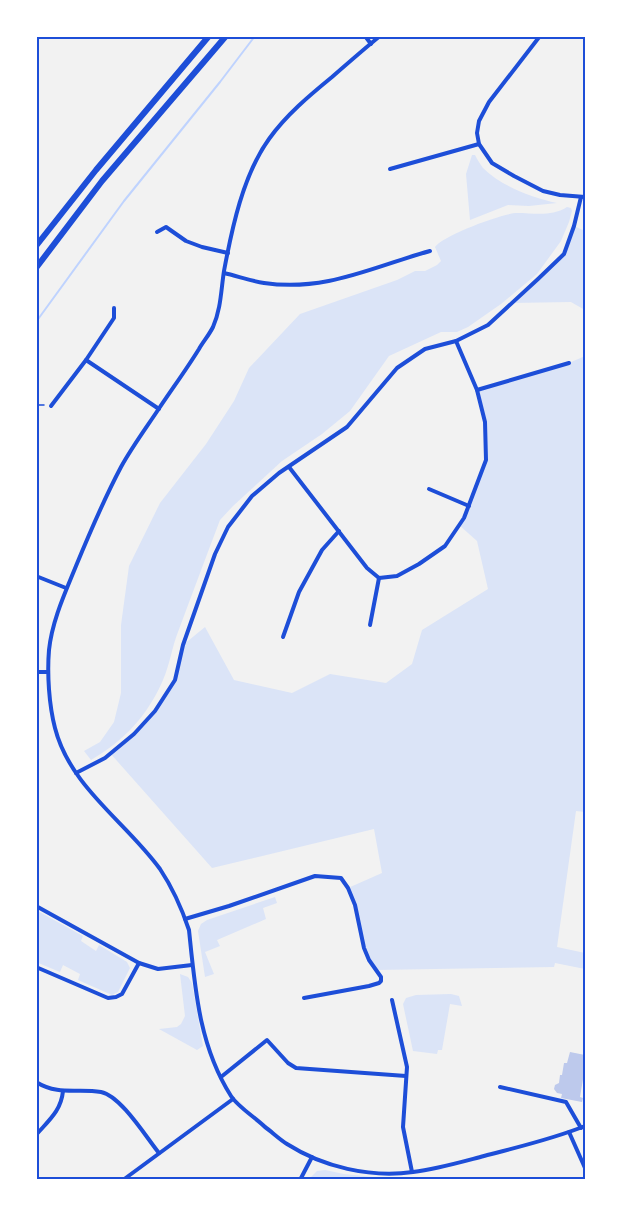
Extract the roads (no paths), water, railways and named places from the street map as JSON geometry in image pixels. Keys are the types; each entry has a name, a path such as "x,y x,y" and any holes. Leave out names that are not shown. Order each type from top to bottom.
{"main road":[{"path":"36,246 96,170 209,36"},
{"path":"36,268 102,182 226,36"}],"street":[{"path":"365,36 371,44"},
{"path":"380,36 291,114 269,138 257,159 237,213 224,273 221,301 213,326 123,464 99,511 66,588 53,628 48,672 55,728 63,752 93,795 161,871 185,919 189,930 198,1011 208,1050 233,1099 285,1143 312,1157 354,1171 393,1174 412,1172 517,1148 583,1127 566,1102 500,1087"},
{"path":"76,772 105,758 134,734 155,711 175,680 183,645 215,554 228,527 252,496 279,473 347,427 397,368 425,349 456,341 488,325 564,254 583,197 549,193 492,163 479,144 477,133 478,121 489,102 540,36"},
{"path":"390,169 479,144"},
{"path":"157,232 166,227 186,241 228,253"},
{"path":"224,273 262,283 293,285 322,283 354,276 430,251"},
{"path":"51,406 114,318 114,308"},
{"path":"289,467 367,568 379,578 397,576 444,546 464,518 486,460 485,422 477,390 456,341"},
{"path":"86,360 159,409"},
{"path":"477,390 569,363"},
{"path":"429,489 469,506"},
{"path":"283,637 299,592 322,550 339,531"},
{"path":"36,576 66,588"},
{"path":"370,625 379,578"},
{"path":"36,672 48,672"},
{"path":"185,919 315,876 341,878 355,905 364,948 381,977 381,981 344,992 304,998"},
{"path":"36,906 139,963 158,969 192,965"},
{"path":"36,967 108,998 122,994 139,963"},
{"path":"392,999 407,1067 403,1127 412,1172"},
{"path":"221,1077 267,1040 286,1061 296,1068 406,1076"},
{"path":"36,1082 47,1089 102,1092 113,1097 122,1105 159,1153"},
{"path":"36,1135 58,1111 63,1090"},
{"path":"123,1180 233,1099"},
{"path":"569,1132 585,1168"},
{"path":"300,1180 312,1157"}],"waterway":[{"path":"36,322 124,201 255,36"}]}
